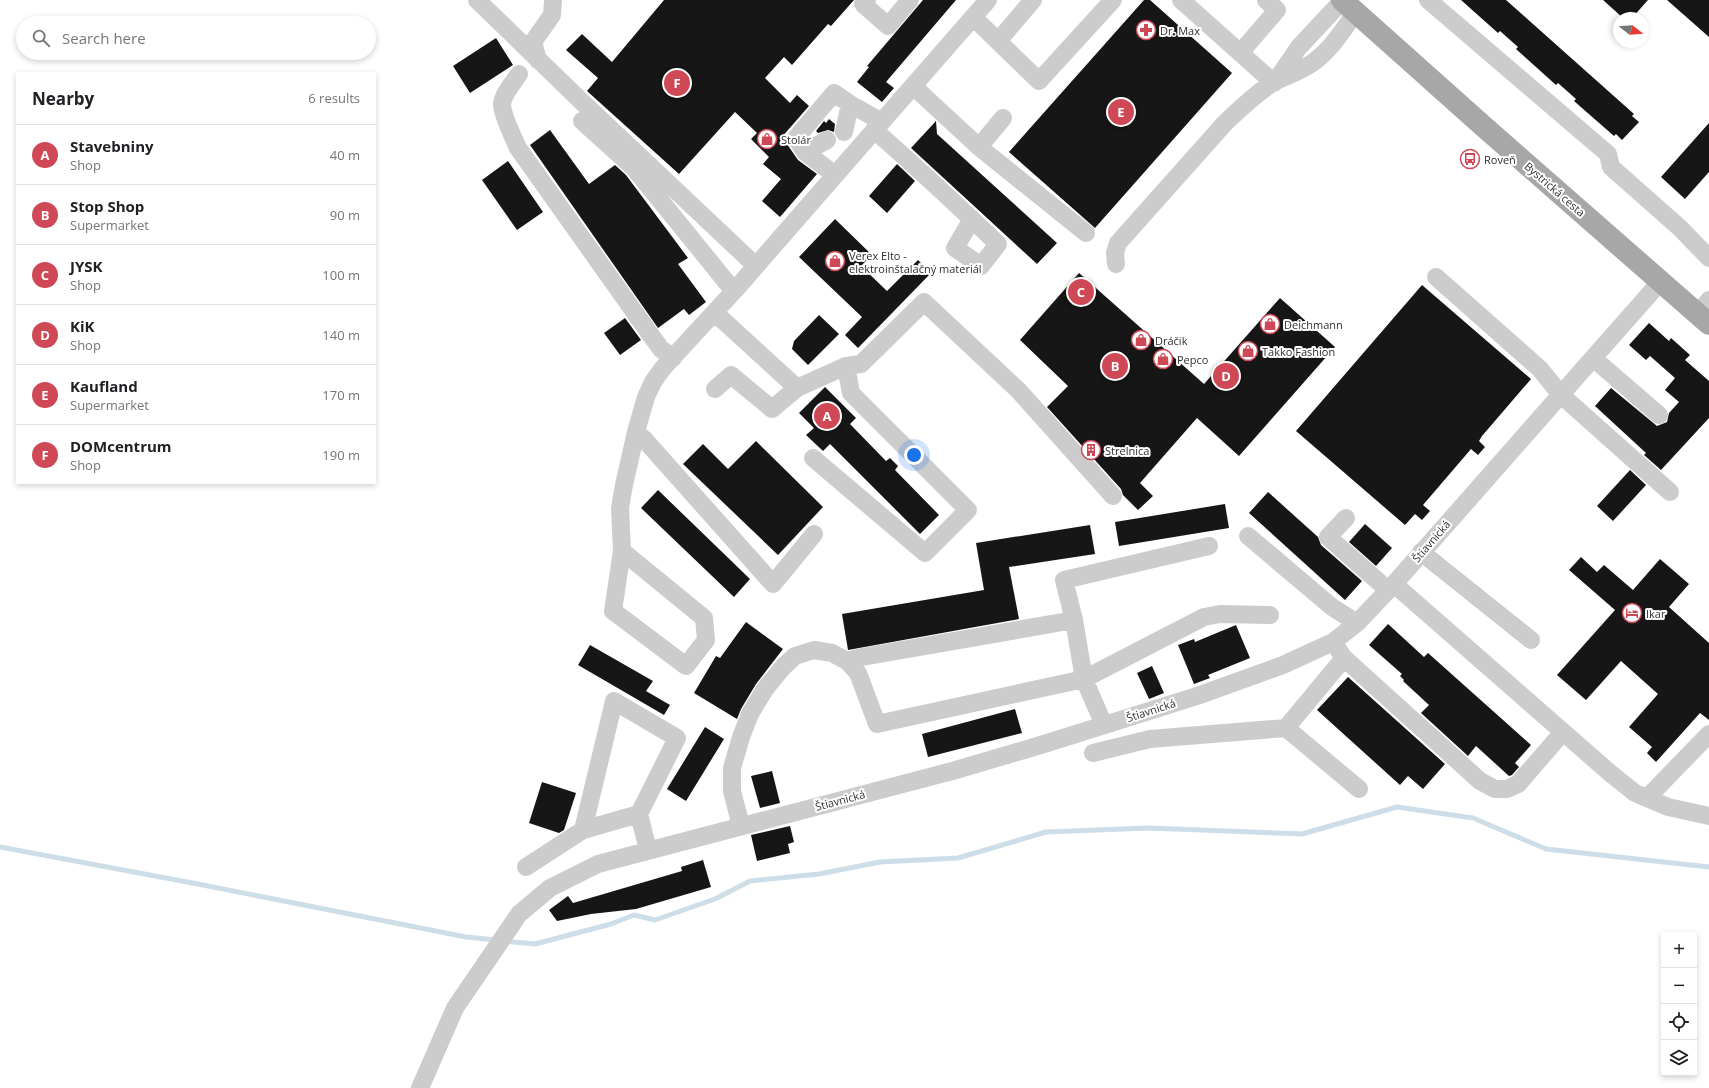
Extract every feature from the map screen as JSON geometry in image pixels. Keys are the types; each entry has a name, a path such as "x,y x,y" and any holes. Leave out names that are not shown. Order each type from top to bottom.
{"main road":[{"name":"Bystrická cesta","path":"1347,4 1482,125 1661,281 1705,313"}],"street":[{"path":"477,0 538,60 756,266"},
{"path":"538,60 533,42 552,15 553,0"},
{"path":"867,0 863,4 888,26 910,0"},
{"path":"622,550 704,618 706,640 686,666 613,611 622,550 620,508 627,464 646,397 653,382 663,368 715,313 988,0"},
{"path":"998,41 1033,0"},
{"path":"973,18 1039,81 1113,0"},
{"path":"1180,0 1274,83"},
{"path":"1240,53 1278,10 1266,0"},
{"path":"1428,0 1608,154 1611,167 1680,228 1709,258"},
{"path":"1274,83 1299,47 1347,4"},
{"path":"1116,264 1115,257 1118,243 1225,123 1243,106 1274,83 1301,70 1314,62 1328,50 1347,4"},
{"path":"519,74 506,94 502,105 510,132 518,148 661,349 673,358"},
{"path":"912,86 979,147 1086,233"},
{"path":"835,175 805,152 796,138 834,93 878,126 904,156 972,219"},
{"path":"844,132 850,104"},
{"path":"979,147 1003,118"},
{"path":"582,121 634,168 728,284 735,290"},
{"path":"805,152 827,140"},
{"path":"1436,277 1540,370 1561,395 1670,492"},
{"name":"Štiavnická","path":"420,1088 454,1008 519,914 550,888 598,864 956,770 1204,693 1283,665 1334,642 1357,623 1391,587 1661,281"},
{"path":"715,389 731,375 772,409 797,388 846,366 861,364 924,302 1019,391 1113,496"},
{"path":"715,313 797,388"},
{"path":"1593,358 1659,415"},
{"path":"813,458 925,553 968,510 851,393 846,366"},
{"path":"636,432 644,439 773,584 814,534"},
{"path":"1346,518 1328,537 1391,587 1616,778 1635,793 1668,807 1709,816"},
{"path":"1248,536 1332,607 1357,623"},
{"path":"1104,725 1084,678 1074,620 1064,580 1209,546"},
{"path":"1421,552 1531,640"},
{"path":"742,826 732,791 732,768 750,714 765,689 783,667 795,656 814,650 832,653 847,661 858,673 876,724 1084,678 1204,618 1220,614 1270,615"},
{"path":"847,661 862,657 1074,620"},
{"path":"1334,642 1344,658 1480,781 1495,789 1507,789 1518,784 1563,732"},
{"path":"1286,728 1344,658"},
{"path":"583,830 614,701 677,738 639,814 648,850"},
{"path":"1093,753 1150,739 1286,728 1359,789"},
{"path":"1647,798 1709,734"},
{"path":"526,867 583,830 639,814"}],"building":[{"path":"664,0 854,0 831,26 828,24 792,65 784,57 765,78 790,103 797,95 809,106 781,138 798,160 817,174 780,217 762,201 781,179 763,164 769,157 751,139 757,133 735,112 679,174 587,91 598,78 566,50 582,34 612,62"},
{"path":"923,0 956,0 886,82 894,88 882,102 857,82 869,67 867,66"},
{"path":"1144,0 1150,0 1232,73 1095,228 1009,152"},
{"path":"1461,0 1506,0 1634,114 1632,116 1639,122 1622,140 1616,134 1614,136 1574,101 1576,99 1558,83 1556,85 1516,49 1518,47 1500,31 1498,33"},
{"path":"1603,0 1648,0 1637,12 1616,12"},
{"path":"1667,0 1709,0 1709,37"},
{"path":"496,38 513,65 470,93 453,66"},
{"path":"829,119 835,124 834,132 828,130 818,133 816,131 824,121 826,123"},
{"path":"936,121 937,134 1057,243 1037,264 911,148"},
{"path":"1709,123 1709,172 1685,199 1661,177"},
{"path":"550,130 589,184 615,165 626,175 688,258 678,264 706,302 689,315 684,309 658,328 530,145"},
{"path":"508,161 543,212 517,230 482,180"},
{"path":"897,164 915,181 887,213 869,196"},
{"path":"835,219 872,255 861,266 887,291 918,260 931,273 858,348 845,335 862,317 799,257"},
{"path":"1079,273 1204,384 1280,298 1335,347 1239,456 1197,418 1140,483 1153,496 1138,510 1123,495 1121,489 1047,407 1068,386 1020,340"},
{"path":"1422,285 1531,379 1482,436 1479,441 1485,447 1478,455 1471,449 1423,505 1430,511 1422,520 1415,514 1405,525 1296,431"},
{"path":"819,315 839,334 808,365 792,349 794,341"},
{"path":"625,318 641,340 620,355 604,333"},
{"path":"1649,323 1669,341 1671,338 1690,355 1685,360 1709,381 1709,418 1661,470 1644,455 1646,453 1595,406 1611,388 1657,426 1667,422 1669,413 1679,402 1665,390 1675,378 1650,356 1646,360 1629,345"},
{"path":"825,387 856,418 850,424 886,461 890,458 898,466 895,470 939,515 920,534 830,444 823,451 806,435 814,428 799,413"},
{"path":"756,441 823,507 778,555 683,464 703,444 728,469"},
{"path":"1630,470 1646,485 1613,521 1597,506"},
{"path":"658,490 750,579 734,597 641,508"},
{"path":"1268,492 1318,537 1321,545 1362,581 1345,600 1249,513"},
{"path":"1225,504 1229,528 1119,546 1115,522"},
{"path":"1365,524 1392,548 1376,566 1349,542"},
{"path":"1090,525 1095,554 1009,567 1019,619 848,650 842,614 984,590 976,543"},
{"path":"1581,557 1597,572 1604,565 1633,590 1660,559 1689,584 1669,607 1709,643 1709,720 1700,713 1656,762 1647,753 1652,747 1629,727 1658,694 1621,661 1586,700 1557,675 1615,610 1569,570"},
{"path":"746,622 783,649 756,684 741,709 737,719 694,693 716,656 720,658"},
{"path":"1388,624 1424,657 1428,653 1531,745 1515,763 1519,767 1512,775 1509,776 1476,746 1468,756 1421,713 1429,705 1403,681 1404,680 1400,676 1402,674 1369,645"},
{"path":"1236,625 1250,658 1208,675 1210,678 1194,684 1178,645 1194,639 1195,642"},
{"path":"590,645 653,681 646,691 670,705 664,715 578,665"},
{"path":"1152,666 1164,693 1149,699 1137,673"},
{"path":"1348,677 1445,764 1423,789 1408,776 1400,785 1317,710"},
{"path":"1015,709 1022,733 928,757 922,734"},
{"path":"705,727 724,739 686,801 667,789"},
{"path":"772,771 780,803 760,808 751,776"},
{"path":"542,782 576,793 564,830 559,833 529,823"},
{"path":"790,826 794,842 788,844 790,853 757,861 751,835"},
{"path":"703,860 711,887 636,909 591,914 557,921 549,910 568,896 573,903 682,871 681,867"}],"waterway":[{"path":"504,941 535,944 611,924 634,915 655,920 715,899 750,881 819,874 880,862 958,858 1046,832 1148,828 1302,834 1397,807 1473,818 1546,849 1709,867"},
{"path":"0,847 466,937 496,940"}],"place":[{"name":"Dr. Max","path":"1146,30"},
{"name":"DOMcentrum","path":"677,83"},
{"name":"Kaufland","path":"1121,112"},
{"name":"Stolár","path":"767,139"},
{"name":"Roveň","path":"1470,159"},
{"name":"Verex Elto - elektroinštalačný materiál","path":"835,261"},
{"name":"JYSK","path":"1081,292"},
{"name":"Deichmann","path":"1270,324"},
{"name":"Dráčik","path":"1141,340"},
{"name":"Takko Fashion","path":"1248,351"},
{"name":"Pepco","path":"1163,359"},
{"name":"Stop Shop","path":"1115,366"},
{"name":"KiK","path":"1226,376"},
{"name":"Stavebniny","path":"827,416"},
{"name":"Strelnica","path":"1091,450"},
{"name":"Ikar","path":"1632,613"}]}
